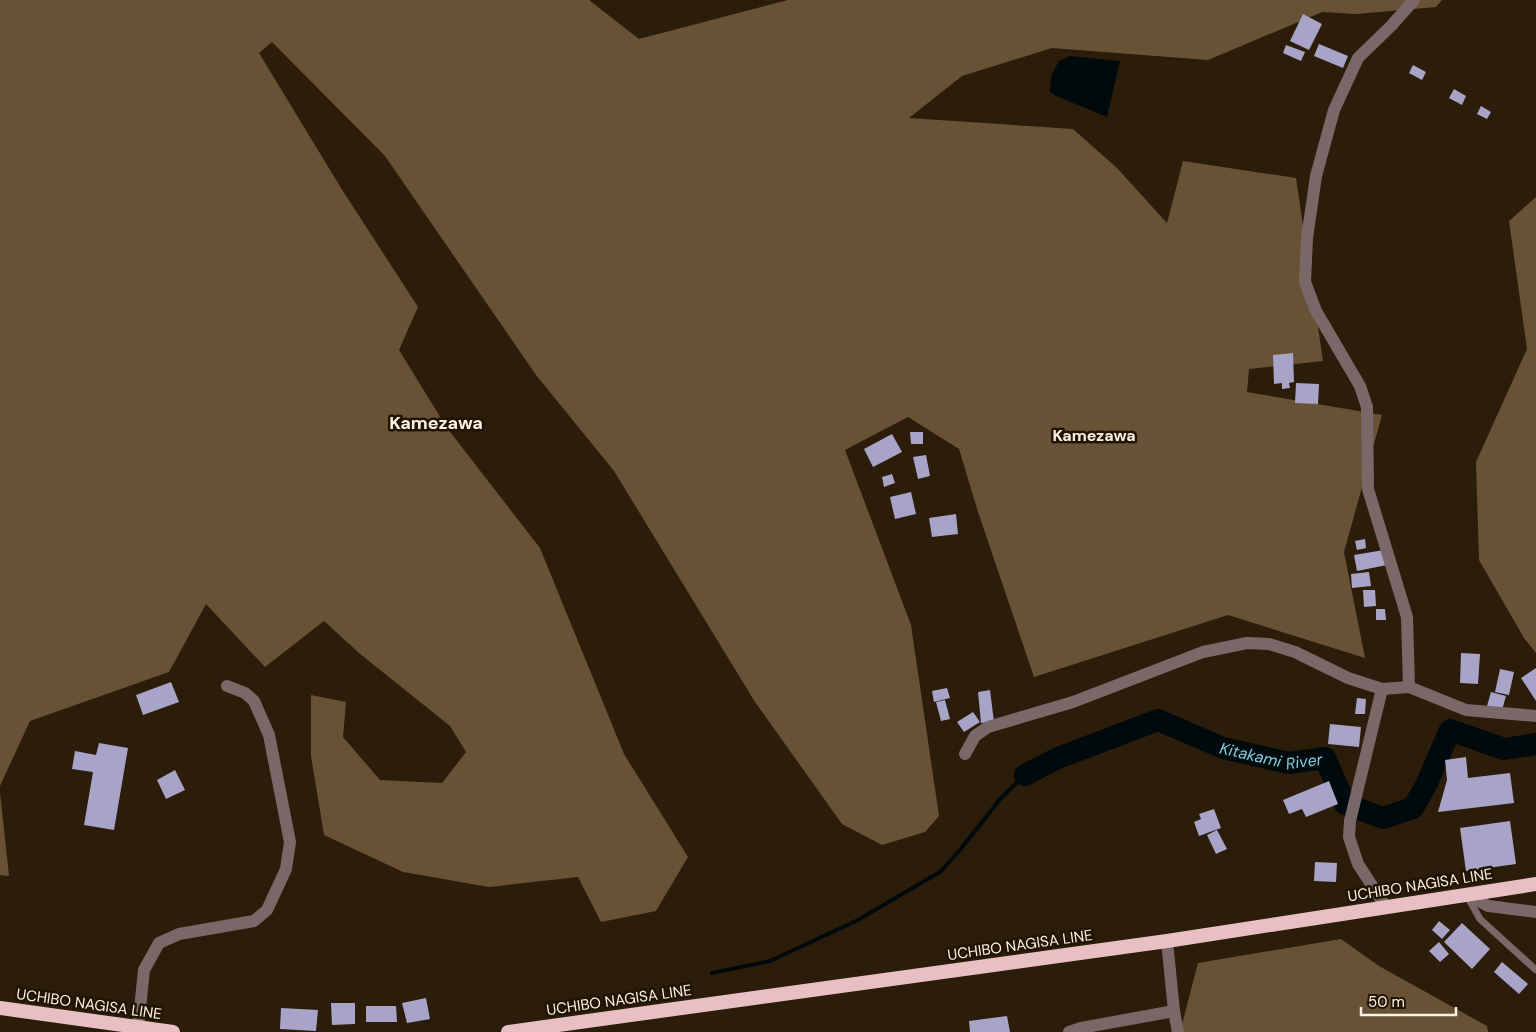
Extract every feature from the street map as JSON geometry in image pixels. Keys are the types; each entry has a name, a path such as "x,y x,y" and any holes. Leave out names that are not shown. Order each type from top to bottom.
{"highway":[{"name":"UCHIBO NAGISA LINE","path":"508,1032 1167,941 1536,884"},
{"name":"UCHIBO NAGISA LINE","path":"0,1008 173,1032"}],"street":[{"path":"1409,687 1407,617 1368,489 1367,407 1360,386 1316,312 1305,282 1307,238 1316,176 1334,110 1358,58 1391,26 1414,0"},
{"path":"965,754 975,736 988,727 1073,702 1203,652 1247,643 1270,644 1295,652 1348,678 1382,689 1409,687 1466,710 1536,716"},
{"path":"138,1028 144,970 159,943 179,934 254,920 267,910 286,869 290,842 269,735 254,701 244,693 227,686"},
{"path":"1382,689 1350,821 1349,837 1358,864 1386,906"},
{"path":"1466,894 1488,906 1536,912"},
{"path":"1167,941 1174,1012 1178,1032"},
{"path":"1069,1032 1080,1028 1174,1012"}],"lane":[{"path":"1466,894 1480,919 1536,970"}],"shaded area":[{"path":"0,0 589,0 639,39 788,0 1442,0 1436,7 1356,14 1322,12 1208,60 1052,48 962,76 909,118 1073,129 1117,168 1167,223 1183,161 1296,178 1323,361 1249,369 1247,392 1382,415 1344,552 1365,658 1228,615 1034,677 978,512 959,449 908,417 845,450 911,625 939,816 925,832 882,845 842,824 755,702 614,471 536,375 385,156 272,42 259,53 341,188 418,307 399,350 447,428 540,548 624,754 688,857 656,911 601,922 578,877 489,887 403,872 324,835 311,756 311,695 346,702 343,737 380,780 442,783 466,752 450,726 359,653 324,621 265,667 206,604 169,672 30,721 0,786"},
{"path":"1070,56 1120,61 1107,117 1050,92 1051,76 1059,61"},
{"path":"1536,197 1536,653 1524,638 1479,560 1476,462 1527,349 1509,221"},
{"path":"0,792 9,876 0,875"},
{"path":"1341,939 1379,966 1487,1026 1488,1032 1180,1032 1198,963"}],"building":[{"path":"1303,14 1322,24 1309,50 1290,41"},
{"path":"1319,44 1348,56 1343,68 1314,56"},
{"path":"1286,45 1305,52 1301,61 1283,53"},
{"path":"1413,65 1426,72 1422,80 1409,73"},
{"path":"1454,89 1466,96 1462,105 1449,98"},
{"path":"1481,106 1491,112 1487,119 1477,114"},
{"path":"1293,353 1294,382 1289,383 1290,388 1282,389 1282,383 1274,384 1273,355"},
{"path":"1296,383 1319,384 1318,404 1295,403"},
{"path":"910,432 923,432 923,444 911,444"},
{"path":"892,434 902,452 873,467 864,449"},
{"path":"926,455 930,476 918,479 913,457"},
{"path":"892,474 895,483 884,487 882,477"},
{"path":"911,492 916,514 895,519 890,497"},
{"path":"956,514 958,534 932,537 929,518"},
{"path":"1365,539 1366,548 1357,550 1355,541"},
{"path":"1384,550 1387,565 1357,571 1354,555"},
{"path":"1369,572 1371,586 1352,588 1351,574"},
{"path":"1363,590 1375,590 1376,606 1364,607"},
{"path":"1376,609 1385,609 1386,620 1376,620"},
{"path":"1461,653 1480,654 1478,684 1460,683"},
{"path":"1536,668 1536,701 1521,678"},
{"path":"1500,669 1514,672 1509,695 1495,692"},
{"path":"171,682 179,702 143,715 136,695"},
{"path":"947,688 950,698 934,702 932,691"},
{"path":"990,690 994,722 981,723 978,692"},
{"path":"1491,692 1506,696 1502,710 1487,706"},
{"path":"1357,698 1366,699 1365,714 1355,714"},
{"path":"945,700 950,719 941,721 936,702"},
{"path":"973,712 980,722 964,732 957,722"},
{"path":"1330,724 1361,727 1359,747 1328,744"},
{"path":"99,743 128,748 114,830 84,825 93,772 72,769 75,751 96,755"},
{"path":"1466,757 1468,778 1510,773 1514,803 1438,812 1447,780 1445,760"},
{"path":"175,770 185,790 166,799 157,780"},
{"path":"1329,781 1338,804 1306,817 1302,809 1289,814 1283,800"},
{"path":"1214,809 1221,828 1199,836 1194,822 1201,819 1199,814"},
{"path":"1510,821 1516,864 1466,871 1460,828"},
{"path":"1217,830 1227,849 1216,854 1207,835"},
{"path":"1315,862 1337,863 1336,882 1314,881"},
{"path":"1439,921 1450,930 1442,939 1432,930"},
{"path":"1462,923 1490,949 1472,969 1444,942"},
{"path":"1439,942 1449,954 1440,962 1429,951"},
{"path":"1502,962 1528,984 1519,994 1494,972"},
{"path":"426,998 430,1019 407,1023 402,1003"},
{"path":"331,1003 355,1003 355,1024 332,1025"},
{"path":"366,1006 396,1006 397,1022 366,1022"},
{"path":"281,1008 318,1010 316,1031 280,1029"},
{"path":"1007,1016 1010,1032 970,1032 969,1021"}],"waterway":[{"name":"Kitakami River","path":"1025,775 1058,758 1158,720 1223,748 1289,763 1325,758 1345,804 1383,818 1413,808 1427,783 1450,730 1504,749 1536,744"},
{"path":"712,973 770,961 856,921 940,872 1001,798 1025,775"}],"district":[{"name":"Kamezawa","path":"436,423"},
{"name":"Kamezawa","path":"1094,435"}]}
